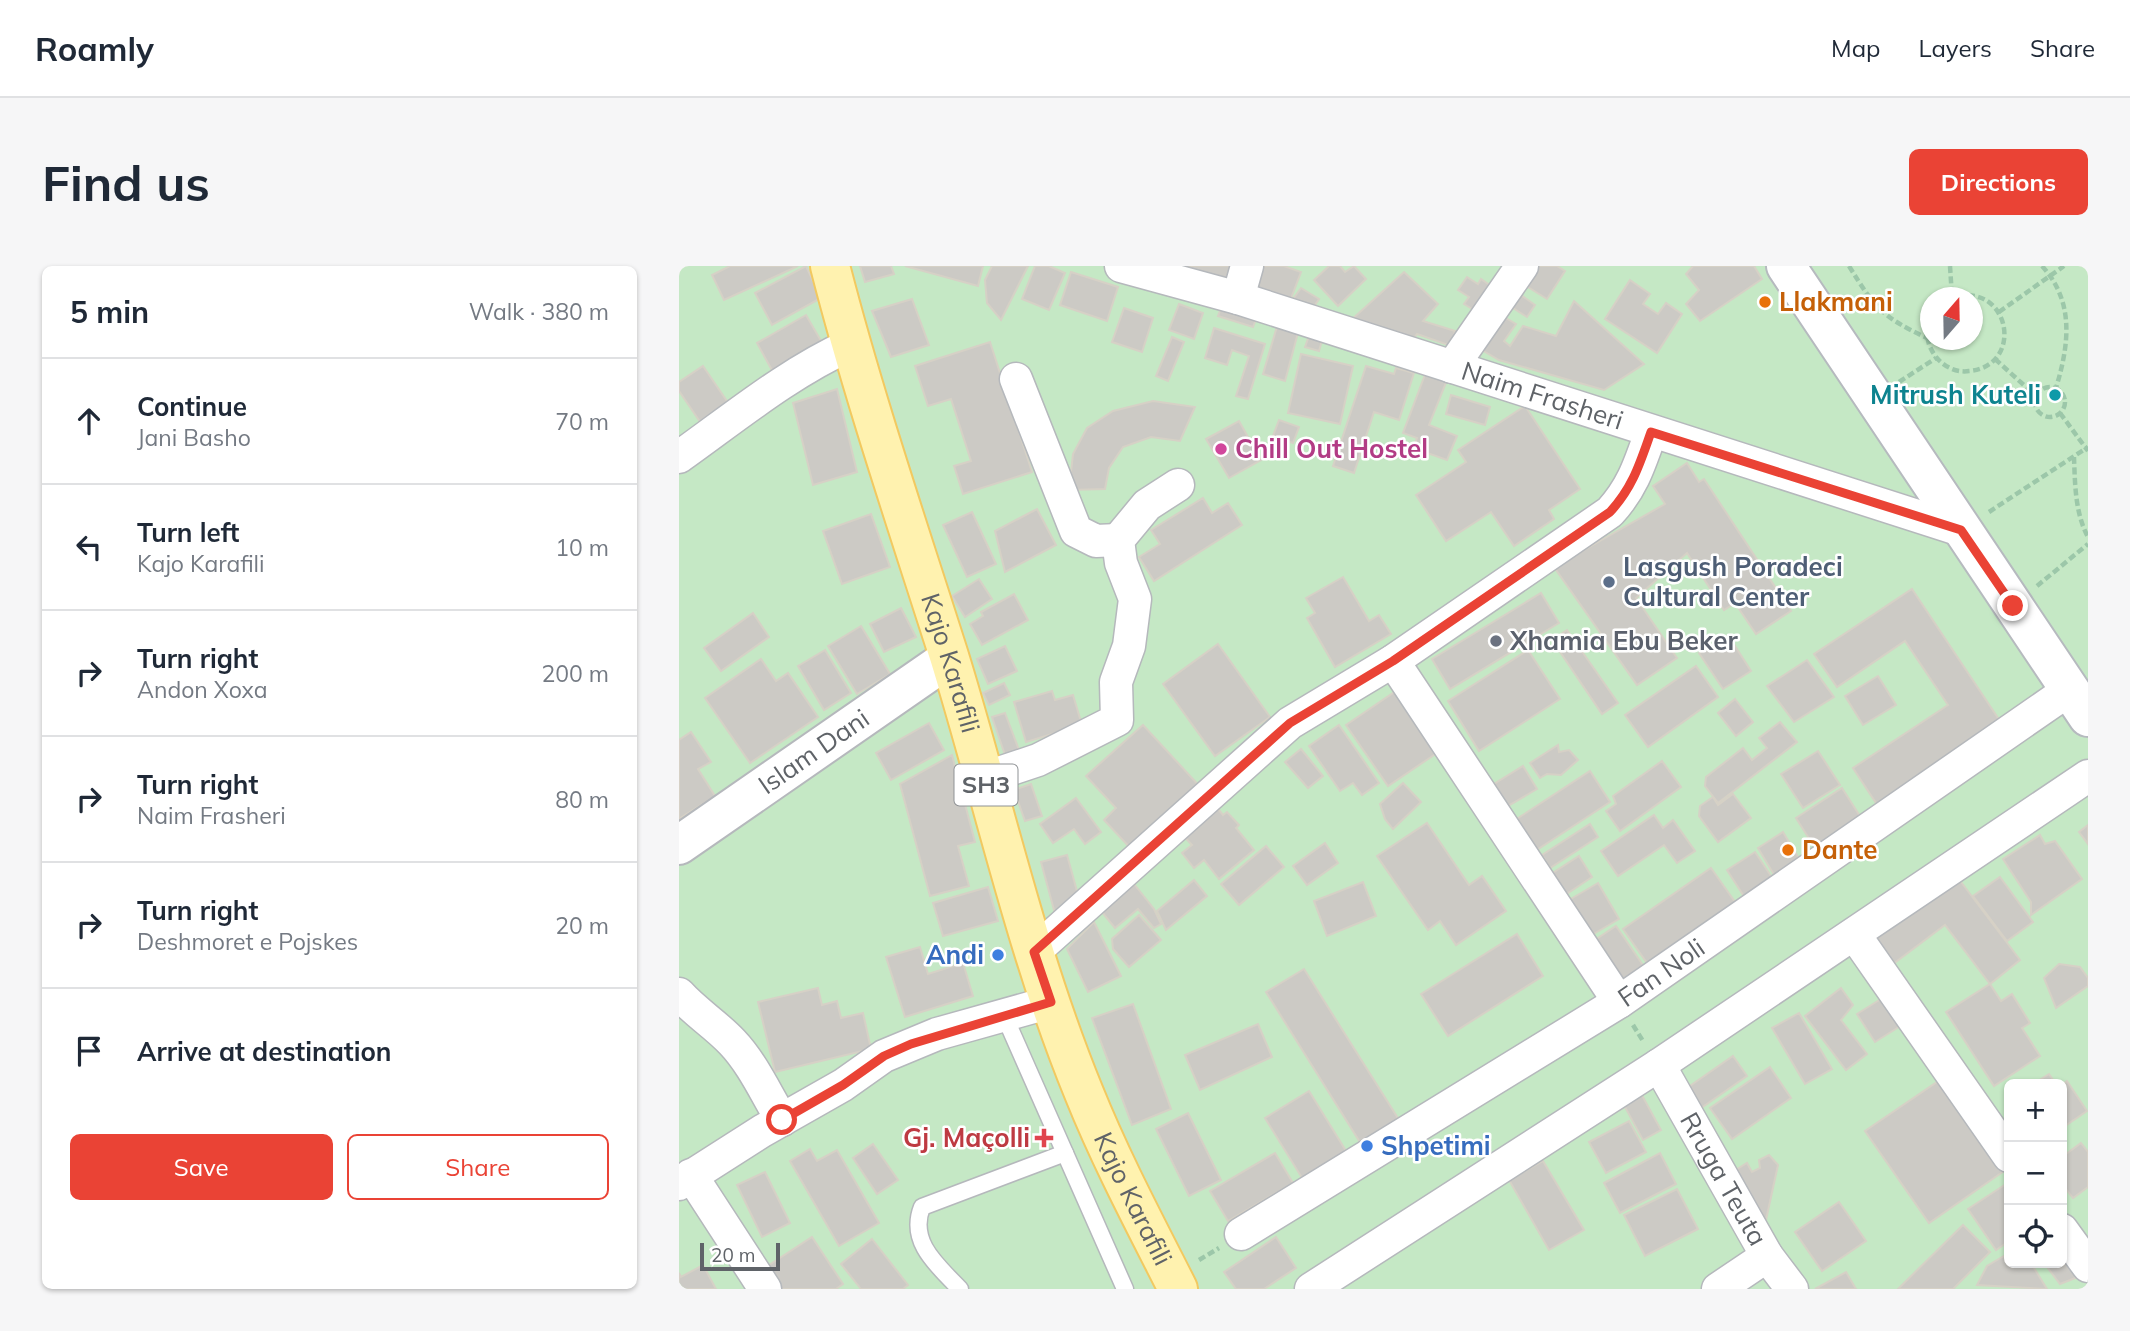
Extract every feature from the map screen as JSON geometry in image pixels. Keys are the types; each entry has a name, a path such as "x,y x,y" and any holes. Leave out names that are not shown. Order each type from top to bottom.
{"main road":[{"name":"Kajo Karafili","path":"830,266 850,345 949,658 1034,952 1083,1092 1128,1192 1175,1283"},
{"path":"1786,266 2079,703"},
{"name":"Islam Dani","path":"679,845 949,658"}],"street":[{"name":"Naim Frasheri","path":"1121,266 1238,298 1961,530"},
{"path":"1238,298 1247,266"},
{"path":"1452,367 1522,266"},
{"path":"679,457 821,358 850,345"},
{"path":"1016,379 1076,531 1096,541 1118,540 1147,506 1178,485"},
{"path":"1034,952 1290,723 1393,661 1610,512 1626,494 1638,470 1651,432"},
{"path":"984,778 1038,760 1117,720 1116,682 1129,646 1135,599 1121,562 1118,540"},
{"path":"1393,661 1619,1002"},
{"name":"Fan Noli","path":"1241,1234 1619,1002 2079,703"},
{"path":"1311,1289 1659,1065 2088,776"},
{"path":"1854,934 2004,1149"},
{"path":"679,994 731,1041 750,1065 782,1120"},
{"path":"765,1289 685,1179 843,1085 884,1056 937,1034 1051,1002"},
{"name":"Rruga Teuta","path":"1659,1065 1767,1256 1792,1289"},
{"path":"2067,1237 2088,1266"},
{"path":"1718,1289 1767,1256"}],"lane":[{"path":"1004,1015 1125,1289"},
{"path":"960,1289 928,1255 917,1232 917,1219 922,1207 1065,1153"}],"path":[{"path":"1849,266 1870,300 1893,323 1920,335"},
{"path":"1951,266 1951,287"},
{"path":"2042,266 2058,288 2064,305 2068,333 2065,358 2056,388"},
{"path":"1999,312 2064,266"},
{"path":"1931,350 1950,369 1976,371 1989,365 2005,340 2005,326 1999,312 1983,299"},
{"path":"1874,398 1936,358"},
{"path":"1995,359 2036,396"},
{"path":"2048,387 2056,388 2062,392 2065,399 2064,407 2054,416 2046,416 2039,412 2035,404 2036,396 2048,387"},
{"path":"1961,530 2087,449 2060,413"},
{"path":"2074,456 2076,497 2088,537"},
{"path":"2013,606 2088,544"},
{"path":"1619,1002 1659,1065"},
{"path":"1175,1283 1241,1234"}],"green space":[{"path":"679,266 2088,266 2088,1289 679,1289"}],"building":[{"path":"730,266 798,266 724,300 712,275"},
{"path":"806,266 821,298 772,325 755,293"},
{"path":"860,266 891,266 894,274 865,282"},
{"path":"905,266 983,266 978,286"},
{"path":"992,266 1028,266 1001,320 987,303 985,280"},
{"path":"1035,266 1049,266 1065,273 1049,310 1022,299"},
{"path":"1185,266 1240,266 1232,285 1184,270"},
{"path":"1258,266 1284,266 1301,272 1290,301 1251,286"},
{"path":"1329,266 1340,266 1345,272 1354,266 1366,279 1338,306 1314,280"},
{"path":"1535,266 1557,266 1565,271 1547,299 1523,284"},
{"path":"1693,266 1754,266 1762,279 1700,321 1686,304 1699,290 1686,274"},
{"path":"1071,272 1118,287 1107,321 1060,305"},
{"path":"1404,272 1438,304 1423,321 1455,331 1451,346 1417,334 1412,341 1350,321"},
{"path":"1467,277 1478,284 1481,279 1498,291 1482,315 1464,304 1469,297 1458,290"},
{"path":"1630,280 1650,294 1643,304 1658,314 1666,303 1682,314 1657,353 1605,319"},
{"path":"1301,288 1319,299 1311,311 1293,299"},
{"path":"1514,290 1535,305 1527,317 1505,303"},
{"path":"912,299 929,345 891,357 872,311"},
{"path":"1574,301 1644,364 1604,390 1499,360 1475,346 1499,314 1516,324 1504,341 1510,346 1523,326 1556,336"},
{"path":"1179,304 1203,313 1194,339 1169,330"},
{"path":"1124,308 1153,318 1142,352 1112,342"},
{"path":"1221,308 1256,319 1253,327 1218,316"},
{"path":"806,315 824,346 774,374 757,343"},
{"path":"1278,323 1299,329 1285,381 1263,374"},
{"path":"1214,328 1265,344 1248,399 1236,396 1249,356 1232,350 1227,365 1205,358"},
{"path":"1310,333 1323,337 1319,351 1305,347"},
{"path":"1172,337 1184,342 1168,381 1156,376"},
{"path":"990,342 1032,472 963,494 954,466 971,461 951,399 928,406 915,366"},
{"path":"1301,354 1353,366 1340,424 1288,413"},
{"path":"703,366 731,407 703,426 679,391 679,382"},
{"path":"1366,366 1394,374 1396,368 1414,373 1399,420 1374,412 1354,473 1333,466"},
{"path":"1426,372 1447,380 1429,425 1457,436 1447,460 1413,448 1417,438 1403,433"},
{"path":"837,389 857,472 813,485 793,403"},
{"path":"1451,395 1490,407 1485,425 1446,414"},
{"path":"1153,401 1195,407 1180,441 1151,437 1123,447 1109,468 1105,489 1069,490 1073,454 1087,428 1113,411"},
{"path":"1525,406 1580,489 1549,510 1554,519 1514,546 1491,512 1446,541 1416,495 1466,462 1458,450"},
{"path":"1279,420 1299,427 1293,443 1273,436"},
{"path":"1239,421 1261,460 1229,478 1206,439"},
{"name":"Lasgush Poradeci Cultural Center","path":"1687,463 1699,482 1704,479 1791,611 1756,634 1735,603 1724,610 1687,553 1636,598 1677,658 1637,685 1554,567 1665,504 1653,486"},
{"path":"1203,498 1212,513 1228,503 1242,525 1154,581 1139,557 1160,544 1151,530"},
{"path":"1037,509 1056,545 1005,572 995,531"},
{"path":"972,512 996,564 967,577 943,525"},
{"path":"871,514 890,567 842,584 823,531"},
{"path":"1343,577 1369,621 1379,615 1391,634 1335,667 1307,618 1315,613 1306,598"},
{"path":"979,579 992,599 965,617 952,596"},
{"path":"1912,589 2002,724 1878,806 1853,768 1948,705 1905,641 1837,687 1814,654"},
{"name":"Xhamia Ebu Beker","path":"1541,593 1559,623 1450,689 1432,659"},
{"path":"1014,594 1028,620 982,645 970,624 983,616 981,612"},
{"path":"901,608 916,637 884,652 870,624"},
{"path":"753,613 769,637 721,671 704,648"},
{"path":"861,626 890,674 857,694 828,646"},
{"path":"1567,630 1618,703 1602,714 1552,640"},
{"path":"1728,635 1751,671 1723,689 1699,653"},
{"path":"1218,644 1270,717 1215,756 1163,684"},
{"path":"1005,646 1017,671 988,684 977,659"},
{"path":"825,650 851,693 824,710 798,666"},
{"path":"1528,650 1560,699 1479,751 1448,701"},
{"path":"761,659 776,681 788,673 818,717 750,763 705,698"},
{"path":"1807,660 1834,697 1794,722 1767,686"},
{"path":"1696,666 1718,697 1648,747 1625,715"},
{"path":"1878,676 1896,705 1863,725 1845,696"},
{"path":"1004,683 1010,695 989,705 983,693"},
{"path":"1052,691 1055,700 1073,695 1082,725 1026,742 1014,702"},
{"path":"1396,691 1437,753 1388,786 1346,725"},
{"path":"1735,699 1753,722 1736,736 1718,713"},
{"path":"1005,713 1019,750 1005,755 992,717"},
{"path":"1780,722 1797,742 1718,803 1705,786 1706,777 1743,748 1752,760 1767,748 1759,738"},
{"path":"929,723 944,750 891,780 876,753"},
{"path":"1143,725 1203,790 1135,853 1104,820 1116,808 1086,776"},
{"path":"1339,725 1379,783 1362,795 1353,783 1340,791 1309,746"},
{"path":"691,732 711,762 698,769 715,796 679,819 679,740"},
{"path":"1558,745 1559,752 1569,750 1578,760 1561,775 1547,774 1540,778 1530,763"},
{"path":"1301,749 1323,776 1308,788 1285,762"},
{"path":"1818,751 1840,785 1803,808 1781,774"},
{"path":"952,755 975,842 958,846 969,886 930,896 900,784"},
{"path":"1662,761 1681,787 1620,831 1606,811 1616,804 1613,796"},
{"path":"1523,766 1537,789 1503,809 1489,787"},
{"path":"1590,771 1610,802 1532,853 1512,822"},
{"path":"1403,783 1421,802 1393,829 1385,819 1380,804"},
{"path":"1031,784 1042,816 1025,821 1014,790"},
{"path":"1842,788 1865,824 1819,854 1796,818"},
{"path":"1733,794 1751,818 1718,842 1699,816 1700,806 1713,797 1718,805"},
{"path":"1076,798 1101,832 1085,844 1074,829 1053,843 1040,824"},
{"path":"1214,804 1223,815 1227,812 1239,825 1236,828 1254,850 1219,879 1204,860 1194,868 1182,853 1192,845 1180,832"},
{"path":"1654,815 1663,828 1673,820 1695,851 1677,863 1664,845 1618,876 1601,851"},
{"path":"1427,823 1469,885 1482,876 1506,911 1456,945 1440,921 1428,930 1377,856"},
{"path":"1590,824 1598,837 1550,868 1542,855"},
{"path":"2088,825 2088,844 2079,832"},
{"path":"1783,832 1804,867 1779,883 1758,848"},
{"path":"2040,835 2045,844 2055,841 2082,879 2031,915 2031,902 2003,859"},
{"path":"1325,843 1338,863 1307,885 1293,866"},
{"path":"1266,846 1284,867 1239,905 1221,884"},
{"path":"1755,852 1777,885 1749,904 1727,870"},
{"path":"1067,855 1080,902 1057,921 1041,862"},
{"path":"1579,856 1592,877 1565,895 1551,874"},
{"path":"1711,868 1740,909 1652,970 1623,929"},
{"path":"1955,874 2020,960 1990,984 1945,925 1893,964 1872,936"},
{"path":"2000,877 2033,922 2007,941 1973,896"},
{"path":"1130,879 1154,909 1161,924 1154,928 1138,909 1115,928 1097,906"},
{"path":"1194,880 1207,896 1166,930 1157,911"},
{"path":"1363,882 1376,916 1327,936 1314,901"},
{"path":"1598,883 1619,919 1585,939 1564,903"},
{"path":"988,887 998,921 943,936 933,903"},
{"path":"1139,915 1161,940 1129,967 1113,949 1112,939"},
{"path":"1094,922 1121,976 1088,992 1067,949"},
{"path":"1616,926 1647,971 1620,989 1589,944"},
{"path":"1517,934 1543,976 1448,1036 1421,994"},
{"path":"920,947 928,974 963,963 973,996 905,1017 886,957"},
{"path":"2059,964 2080,967 2088,978 2088,986 2056,1008 2044,978"},
{"path":"1304,969 1401,1123 1363,1147 1266,992"},
{"path":"1990,984 2001,1001 2012,994 2030,1023 2022,1028 2040,1056 1994,1086 1946,1012"},
{"path":"818,988 822,1005 837,1001 841,1018 863,1013 871,1049 775,1072 758,1002"},
{"path":"1841,988 1853,1005 1841,1020 1867,1054 1846,1070 1805,1016"},
{"path":"1884,997 1902,1025 1875,1042 1857,1014"},
{"path":"1133,1004 1171,1109 1132,1125 1092,1018"},
{"path":"1799,1013 1832,1069 1805,1084 1772,1028"},
{"path":"1258,1024 1272,1057 1200,1090 1185,1055"},
{"path":"1733,1056 1747,1076 1701,1108 1687,1088"},
{"path":"1770,1067 1791,1098 1732,1139 1710,1108"},
{"path":"1940,1080 2004,1171 1929,1223 1865,1131"},
{"path":"2067,1081 2087,1111 2067,1125"},
{"path":"1638,1088 1661,1130 1643,1140 1625,1107 1600,1121"},
{"path":"1309,1091 1351,1159 1307,1186 1265,1118"},
{"path":"1188,1113 1221,1180 1189,1196 1156,1129"},
{"path":"1629,1121 1646,1152 1606,1173 1589,1142"},
{"path":"2081,1143 2088,1152 2088,1187 2073,1198 2067,1190 2067,1153"},
{"path":"873,1144 898,1180 877,1194 853,1158"},
{"path":"810,1149 817,1161 837,1150 879,1223 839,1246 790,1161"},
{"path":"1275,1153 1293,1183 1228,1221 1210,1191"},
{"path":"1660,1153 1676,1184 1620,1213 1604,1183"},
{"path":"1769,1155 1778,1165 1764,1229 1734,1171 1747,1163 1752,1172 1760,1168 1759,1160"},
{"path":"1543,1161 1584,1230 1549,1250 1509,1180"},
{"path":"765,1172 790,1223 762,1237 737,1185"},
{"path":"2004,1185 2004,1244 1996,1250 1968,1209"},
{"path":"1677,1189 1698,1229 1645,1256 1624,1215"},
{"path":"1839,1202 1866,1241 1822,1271 1795,1232"},
{"path":"1963,1225 1990,1252 1953,1289 1898,1289"},
{"path":"812,1237 843,1284 836,1289 776,1289 763,1269"},
{"path":"1276,1237 1296,1268 1264,1289 1236,1289 1224,1272"},
{"path":"872,1239 908,1285 903,1289 861,1289 841,1264"},
{"path":"2004,1256 2004,1268 2034,1268 2047,1289 1977,1285 1987,1266"},
{"path":"2067,1262 2078,1277 2060,1284 2048,1268 2067,1268"},
{"path":"703,1265 716,1289 679,1289 679,1273 681,1277"},
{"path":"1846,1272 1856,1289 1815,1289"}],"place":[{"name":"Llakmani","path":"1765,302"},
{"name":"Mitrush Kuteli","path":"2055,395"},
{"name":"Chill Out Hostel","path":"1221,449"},
{"name":"Lasgush Poradeci Cultural Center","path":"1609,582"},
{"name":"Xhamia Ebu Beker","path":"1496,641"},
{"name":"Dante","path":"1788,850"},
{"name":"Andi","path":"998,955"},
{"name":"Gj. Maçolli","path":"1044,1138"},
{"name":"Shpetimi","path":"1367,1146"}],"route":[{"path":"782,1120 843,1085 884,1056 911,1044 937,1034 1051,1002 1034,952 1290,723 1393,661 1610,512 1626,494 1638,470 1651,432 1961,530 2013,606"}]}
